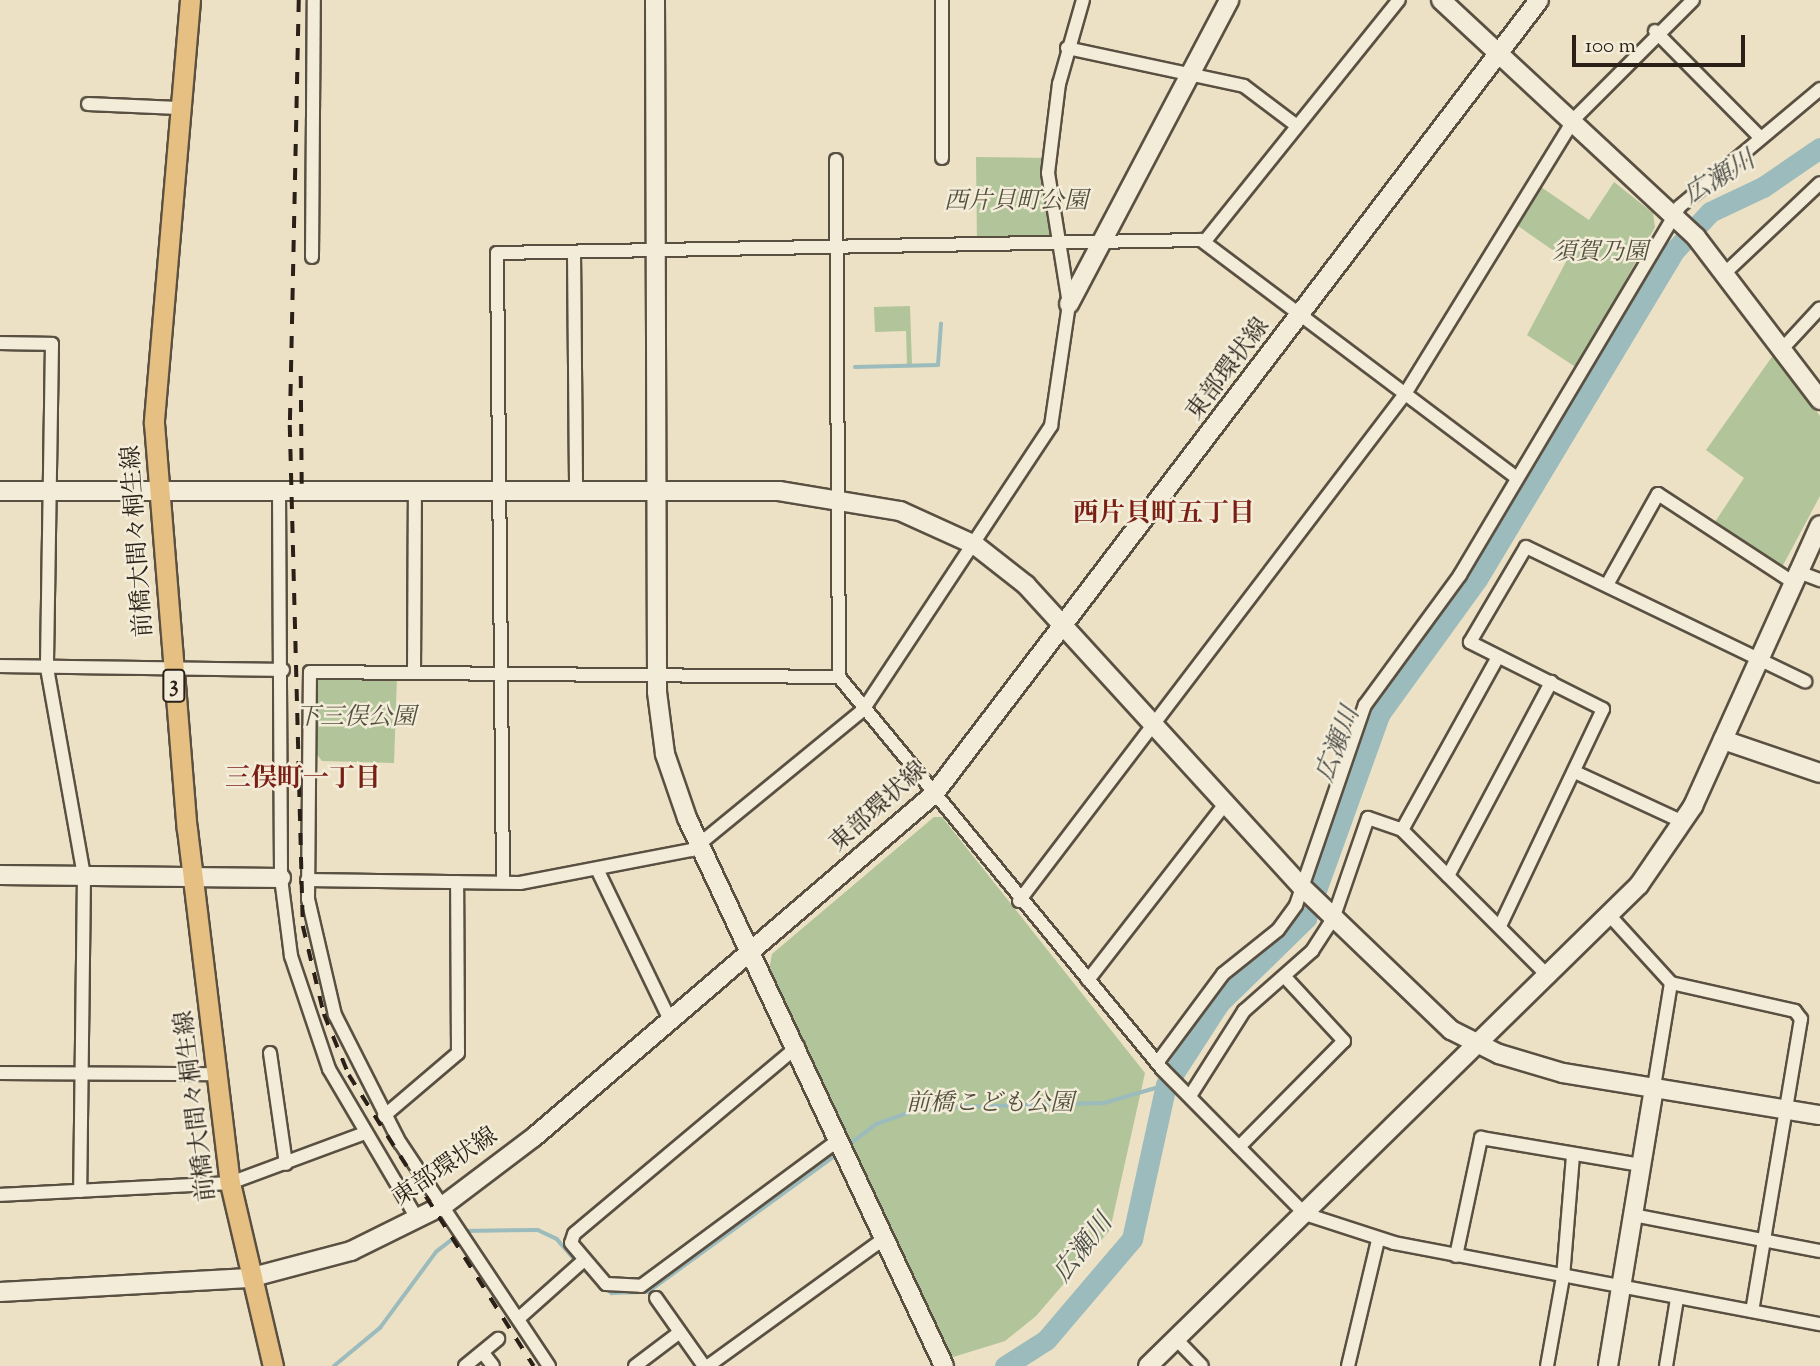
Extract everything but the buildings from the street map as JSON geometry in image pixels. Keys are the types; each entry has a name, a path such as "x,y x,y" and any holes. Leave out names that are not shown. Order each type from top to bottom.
{"main road":[{"name":"前橋大間々桐生線","path":"190,0 178,108 157,362 172,666 193,878 230,1183 249,1278 273,1366"}],"street":[{"path":"313,257 314,0"},
{"path":"655,0 659,492 657,676 665,754 700,846 754,950 942,1365"},
{"path":"942,0 942,158"},
{"path":"307,880 503,882 597,869 700,846 863,710 975,545 1051,426 1069,304 1048,173 1067,48 1083,0"},
{"path":"1069,304 1229,0"},
{"path":"1205,241 1399,0"},
{"path":"1441,0 1498,54 1574,119 1696,237 1726,272 1820,400"},
{"name":"東部環状線","path":"0,1292 249,1278 351,1251 444,1205 754,950 934,794 1064,630 1539,0"},
{"path":"1019,901 1405,394 1574,119 1655,31 1693,0"},
{"path":"1655,31 1760,137"},
{"path":"1067,48 1244,86 1297,126"},
{"path":"1160,1066 1223,974 1283,926 1306,890 1365,705 1457,581 1514,476 1677,220 1760,137 1820,89"},
{"path":"88,104 178,108"},
{"path":"836,160 839,677 1019,901 1176,1084 1305,1214 1378,1240 1677,1299 1820,1324"},
{"path":"1726,272 1820,183"},
{"path":"503,882 497,253 1205,241 1514,476"},
{"path":"574,252 576,491"},
{"path":"1783,348 1820,308"},
{"path":"0,344 52,344 47,668 84,876 79,1191"},
{"path":"0,491 659,492 836,496 901,511 975,545 1026,585 1064,630 1155,723 1306,890 1432,1016 1480,1045 1545,1069 1820,1115"},
{"path":"279,491 284,670 281,878 309,1019 365,1133 418,1220"},
{"path":"414,671 415,492"},
{"path":"1608,583 1658,494 1793,576 1820,580"},
{"path":"1148,1366 1611,917 1683,822 1723,740 1793,576 1820,525"},
{"path":"1500,926 1575,772 1602,707 1498,657 1469,639 1526,547 1608,583 1758,660 1805,681"},
{"path":"1402,830 1498,657"},
{"path":"0,666 172,666 284,670"},
{"path":"549,1366 469,1238 384,1116 332,1007 307,880 310,671 500,671 657,676 839,677"},
{"path":"1448,876 1551,682"},
{"path":"1723,740 1820,773"},
{"path":"1575,772 1683,822"},
{"path":"1088,980 1226,803"},
{"path":"1190,1097 1244,1011 1284,976 1328,913 1365,821 1371,818 1402,830 1549,977"},
{"path":"597,869 670,1020"},
{"path":"0,875 281,878"},
{"path":"384,1116 458,1053 457,882"},
{"path":"1611,917 1671,983 1795,1011 1801,1019 1752,1311"},
{"path":"1239,1147 1343,1045 1284,976"},
{"path":"1608,1366 1671,983"},
{"path":"798,1046 573,1234 572,1243 579,1264 607,1284 645,1284 843,1145"},
{"path":"270,1053 286,1164"},
{"path":"0,1073 217,1074"},
{"path":"0,1195 230,1183 365,1133"},
{"path":"1456,1256 1481,1138 1642,1165"},
{"path":"1547,1366 1563,1277 1573,1155"},
{"path":"1633,1215 1820,1251"},
{"path":"656,1298 706,1366 885,1238"},
{"path":"1348,1366 1378,1240"},
{"path":"518,1319 579,1264"},
{"path":"1666,1366 1677,1299"},
{"path":"635,1366 680,1332"},
{"path":"465,1366 498,1339"},
{"path":"1176,1339 1202,1366"},
{"path":"483,1353 493,1366"}],"green space":[{"name":"西片貝町公園","path":"976,157 1050,158 1061,242 977,243"},
{"name":"須賀乃園","path":"1614,182 1653,213 1655,227 1577,368 1527,335 1567,260 1518,226 1541,187 1589,220"},
{"path":"910,306 912,365 907,365 906,331 875,332 874,307"},
{"path":"1774,354 1820,416 1820,496 1781,569 1713,525 1744,478 1706,450"},
{"name":"下三俣公園","path":"397,676 394,763 322,761 316,753 316,677"},
{"name":"前橋こども公園","path":"934,817 942,817 1145,1073 1110,1230 1036,1316 1005,1341 950,1358 769,970 772,954"}],"waterway":[{"name":"広瀬川","path":"1005,1366 1046,1340 1132,1239 1166,1085 1219,1003 1306,918 1380,713 1477,579 1674,251 1710,212 1763,187 1820,148"},
{"path":"855,367 938,365 941,324"},
{"path":"846,1147 877,1124 922,1108 1104,1103 1166,1085"},
{"path":"582,1268 612,1293 648,1292 837,1154"},
{"path":"334,1366 380,1328 436,1252 463,1231 538,1230 557,1239 577,1262"}],"railway":[{"path":"299,0 290,425 303,926 324,1014 349,1075 534,1366"},
{"path":"301,376 302,484"}],"district":[{"name":"西片貝町五丁目","path":"1164,515"},
{"name":"三俣町一丁目","path":"303,780"}]}
